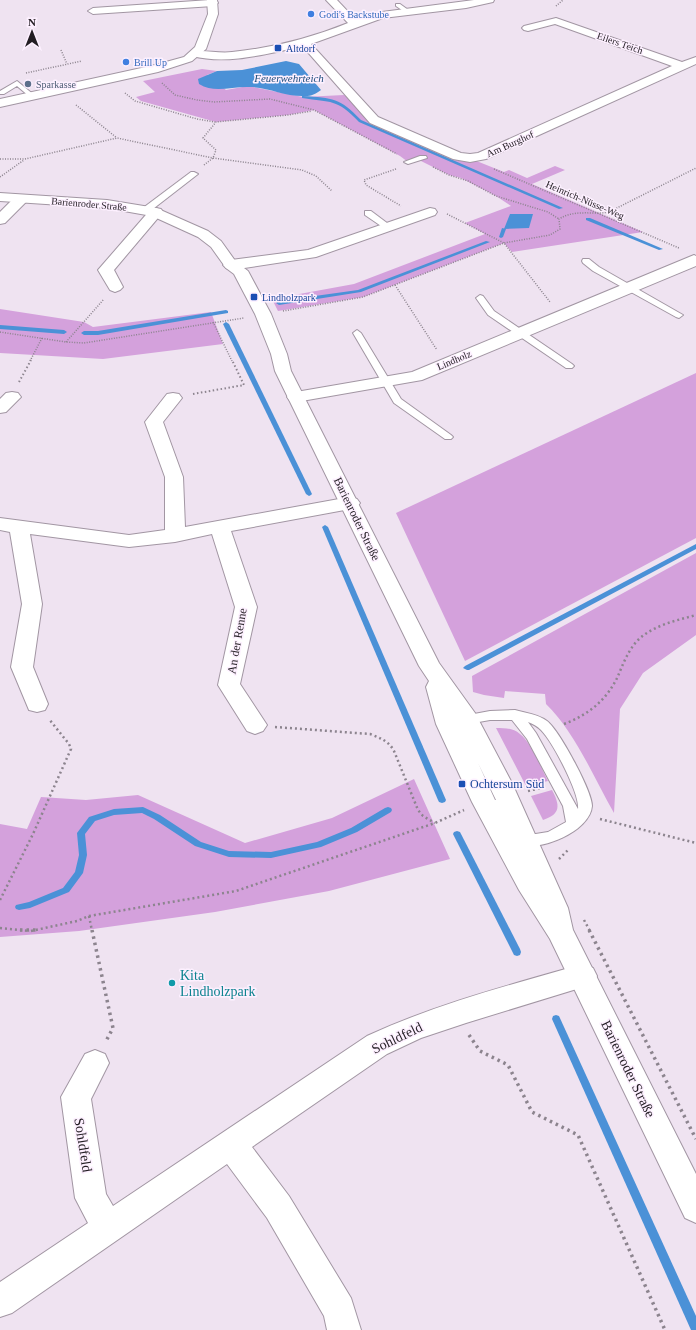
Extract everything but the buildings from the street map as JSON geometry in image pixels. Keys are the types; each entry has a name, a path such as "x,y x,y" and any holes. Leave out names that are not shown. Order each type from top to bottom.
{"street":[{"path":"331,0 350,20 357,23"},
{"path":"196,54 220,57 232,56 302,43 336,32 357,23 382,16 466,5 489,0"},
{"path":"1,98 32,96 158,68 183,60 196,54 200,49 213,14 213,1 124,4 93,11"},
{"name":"Eilers Teich","path":"528,28 556,21 684,66"},
{"name":"Am Burghof","path":"302,43 309,47 374,120 439,151 470,158 481,156 696,60"},
{"name":"Barienroder Straße","path":"0,197 107,204 151,211 176,220 203,234 216,244 231,265 230,273 239,300 268,356 283,371 457,722 500,783 528,882 560,931 696,1207"},
{"path":"0,220 21,199"},
{"path":"115,287 106,270 151,211"},
{"path":"231,265 310,254 423,214"},
{"name":"Lindholz","path":"296,397 416,376 628,288 695,257"},
{"path":"173,398 154,422 174,477 174,536"},
{"path":"37,704 22,667 32,604 9,525 129,540 174,536 350,504"},
{"name":"An der Renne","path":"220,528 246,607 229,685 255,726"},
{"name":"Sohldfeld","path":"0,1301 377,1045 413,1028 583,976"},
{"name":"Sohldfeld","path":"95,1063 76,1097 91,1198 108,1228"},
{"path":"231,1144 278,1208 339,1310 344,1330"}],"lane":[{"path":"398,5 408,12"},
{"path":"408,162 421,159"},
{"path":"151,211 194,174"},
{"path":"368,213 387,226"},
{"path":"586,261 596,269 628,288 679,316"},
{"path":"480,298 491,313 569,366"},
{"path":"357,333 397,401 448,438"},
{"path":"515,715 532,736 570,806 573,816 573,825"},
{"path":"457,722 483,717 515,715 533,719 544,725 552,736 578,782 585,806 583,814 573,825 547,839 515,840"}],"path":[{"path":"61,50 67,64"},
{"path":"26,73 82,60"},
{"path":"159,80 174,95 197,100 214,102 270,99 314,110 400,156 408,162 407,164 364,180 366,185 423,214 437,209 504,243 551,302"},
{"path":"125,93 135,101 197,119 216,122 288,115 314,110"},
{"path":"76,105 117,138"},
{"path":"194,174 213,158 216,150 203,138 216,122"},
{"path":"0,159 25,159 117,138 213,158 302,170 316,176 332,191"},
{"name":"Heinrich-Nüsse-Weg","path":"470,158 601,214 695,257"},
{"path":"0,177 25,159"},
{"path":"421,159 449,175 468,181 496,196 548,212 559,219"},
{"path":"559,219 565,214 574,211 601,214 639,198 696,168"},
{"path":"278,311 363,298 504,243 535,239 550,235 560,229 559,219"},
{"path":"394,285 441,355"},
{"path":"66,342 115,287"},
{"path":"0,332 84,344 237,319"},
{"path":"173,398 244,385 213,322"},
{"path":"6,402 42,338"},
{"path":"558,726 577,719 587,713 602,700 612,686 626,656 644,635 661,626 696,615"},
{"path":"0,900 33,834 71,749 70,744 37,704"},
{"path":"255,726 362,733 383,739 391,745 421,813 435,823"},
{"path":"0,928 31,931 77,921 90,916 236,891 435,823 466,809"},
{"path":"600,819 696,843"},
{"path":"90,916 113,1028 95,1063"},
{"path":"455,1014 480,1051 508,1065 532,1112 578,1135 665,1330"}],"shaded area":[{"path":"202,69 217,71 207,75 226,90 248,86 303,97 344,95 374,120 504,172 509,170 527,178 555,166 565,170 532,184 643,232 512,252 504,243 363,297 278,311 272,299 354,284 485,234 465,223 511,206 496,196 461,178 449,175 419,160 408,162 400,156 314,110 288,115 216,122 141,101 136,97 155,92 143,81"},
{"path":"0,309 84,322 93,327 211,312 223,344 103,359 0,353"},
{"path":"696,373 696,538 465,661 396,513"},
{"path":"696,553 696,635 643,673 620,709 614,813 575,742 566,728 546,704 545,694 505,691 504,698 484,695 473,692 472,676"},
{"path":"496,728 512,729 524,738 532,749 548,781 526,786"},
{"path":"414,779 450,859 329,891 215,912 79,931 0,937 0,824 27,829 41,797 86,800 138,795 245,843 332,818"},
{"path":"552,790 557,805 556,812 549,818 543,820 531,796"}],"water":[{"name":"Feuerwehrteich","path":"286,61 299,64 321,90 312,95 298,96 257,87 211,89 199,84 198,79 217,71 242,70"},
{"path":"510,214 533,214 529,228 504,229"}],"waterway":[{"path":"303,97 335,101 353,113 360,121 561,208"},
{"path":"588,219 661,249"},
{"path":"501,237 504,229"},
{"path":"279,303 359,291 488,242"},
{"path":"84,333 98,333 226,312"},
{"path":"226,324 309,494"},
{"path":"0,327 64,332"},
{"path":"325,527 442,800"},
{"path":"467,668 696,546"},
{"path":"19,907 30,905 66,890 79,873 83,855 81,833 92,819 114,812 143,810 157,817 198,844 229,854 271,855 318,845 354,830 388,810"},
{"path":"457,834 517,952"},
{"path":"556,1019 696,1328"}],"place":[{"name":"Godi's Backstube","path":"311,14"},
{"name":"Altdorf","path":"278,48"},
{"name":"Brill Up","path":"126,62"},
{"name":"Sparkasse","path":"28,84"},
{"name":"Lindholzpark","path":"254,297"},
{"name":"Ochtersum Süd","path":"462,784"},
{"name":"Kita Lindholzpark","path":"172,983"}]}
